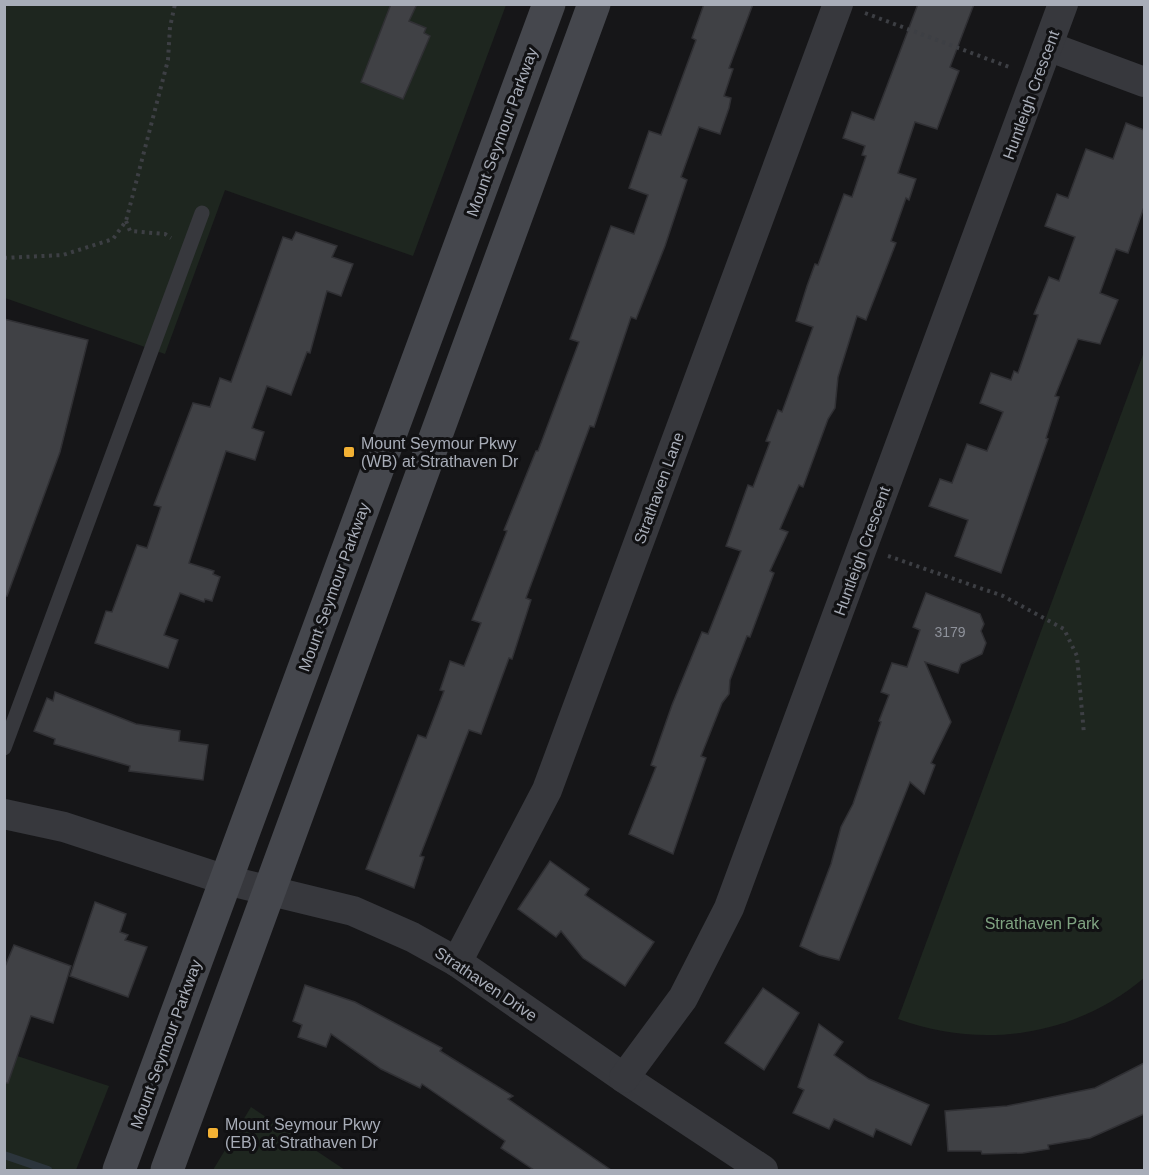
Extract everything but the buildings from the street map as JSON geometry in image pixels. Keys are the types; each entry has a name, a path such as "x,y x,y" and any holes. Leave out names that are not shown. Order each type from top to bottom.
{"main road":[{"name":"Mount Seymour Parkway","path":"119,1170 549,4"},
{"path":"167,1170 594,4"}],"street":[{"name":"Huntleigh Crescent","path":"624,1078 683,998 729,908 1050,47 1063,4"},
{"name":"Strathaven Lane","path":"457,962 547,790 851,9"},
{"path":"1050,47 1144,82"},
{"name":"Strathaven Drive","path":"4,814 64,826 226,880 353,911 412,937 457,962 624,1078 763,1170"}],"lane":[{"path":"4,748 202,213"}],"path":[{"path":"4,258 63,255 113,239 126,221 168,60 170,27 175,4"},
{"path":"851,9 1038,78"},
{"path":"126,221 130,231 165,234 192,245"},
{"path":"863,547 1003,596 1064,629 1077,656 1084,734"}],"green space":[{"path":"4,5 506,5 413,256 225,190 165,354 5,298"},
{"name":"Strathaven Park","path":"1144,352 1144,978 1117,998 1088,1013 1058,1025 1027,1032 995,1035 963,1034 930,1029 898,1019"},
{"path":"5,1052 109,1086 76,1170 5,1170"},
{"path":"251,1107 345,1170 213,1170"}],"waterway":[{"path":"4,1155 48,1170"}],"place":[{"name":"Mount Seymour Pkwy (WB) at Strathaven Dr","path":"349,452"},
{"name":"Mount Seymour Pkwy (EB) at Strathaven Dr","path":"213,1133"}]}
